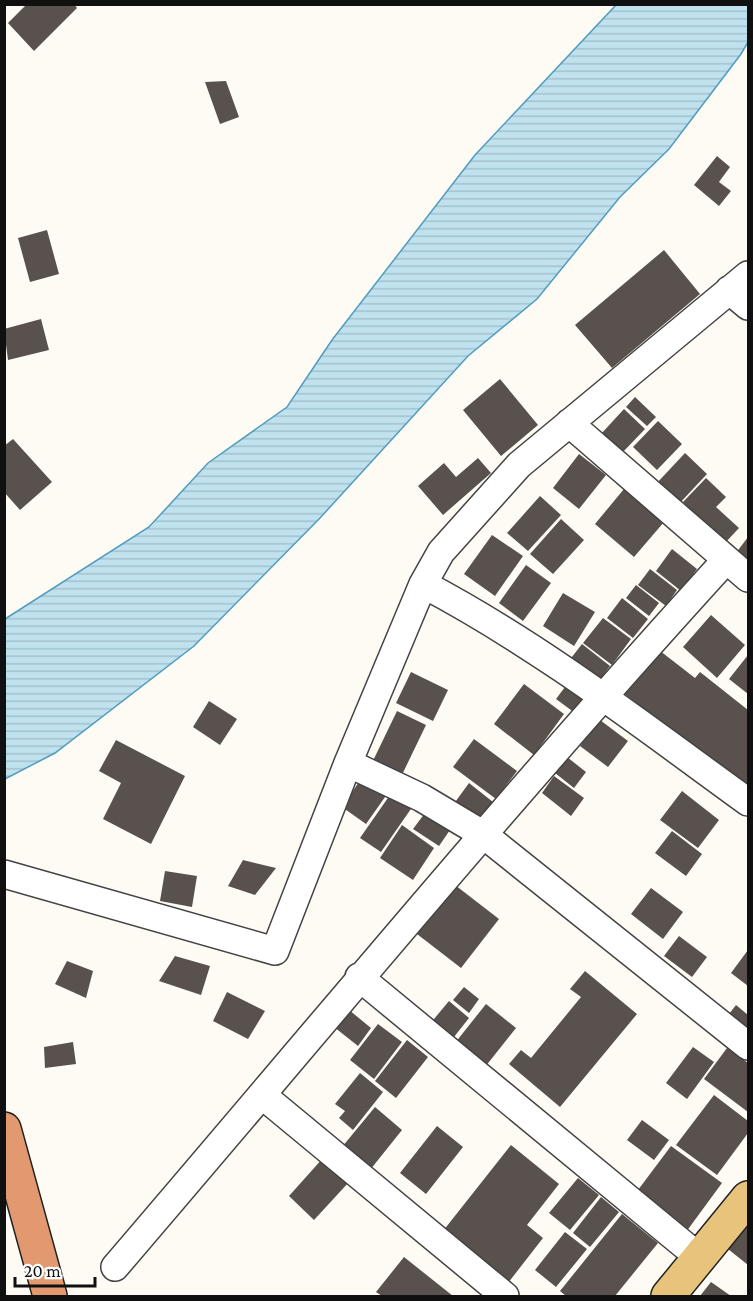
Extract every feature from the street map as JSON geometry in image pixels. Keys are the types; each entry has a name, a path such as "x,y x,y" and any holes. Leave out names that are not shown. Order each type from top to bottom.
{"highway":[{"path":"4,1129 50,1296"}],"main road":[{"path":"668,1296 748,1198"}],"street":[{"path":"4,874 275,951 348,763 423,584 441,552 471,515 519,465 569,423 742,290"},
{"path":"569,423 748,578"},
{"path":"115,1267 359,977 602,696 726,560"},
{"path":"423,584 481,615 602,696 748,802"},
{"path":"348,763 422,798 484,835 748,1046"},
{"path":"359,977 700,1258"},
{"path":"262,1095 505,1296"}],"water":[{"path":"616,5 748,5 748,42 669,149 620,197 537,299 468,356 320,518 194,646 55,753 5,779 5,619 149,527 208,463 287,407 332,340 475,155"}],"building":[{"path":"27,4 74,4 77,8 34,51 8,23"},
{"path":"226,81 239,117 220,124 205,82"},
{"path":"717,156 730,167 719,182 731,191 719,206 694,185"},
{"path":"47,230 59,274 30,282 18,238"},
{"path":"664,250 700,294 612,368 575,325"},
{"path":"41,319 49,350 8,360 4,329"},
{"path":"500,379 538,425 501,456 463,410"},
{"path":"635,397 656,417 647,426 626,407"},
{"path":"624,409 645,429 622,453 601,434"},
{"path":"658,421 682,444 657,470 633,447"},
{"path":"13,439 52,482 20,510 4,492 4,446"},
{"path":"685,453 707,474 678,505 656,484"},
{"path":"579,454 606,475 579,509 553,488"},
{"path":"478,458 491,473 443,515 418,486 444,463 456,477"},
{"path":"706,478 726,497 716,507 739,528 725,543 683,502"},
{"path":"624,489 664,522 634,557 595,524"},
{"path":"540,496 561,515 528,551 507,533"},
{"path":"561,519 584,540 553,574 530,554"},
{"path":"492,535 523,556 495,596 464,574"},
{"path":"748,537 748,563 736,553"},
{"path":"672,549 697,569 681,591 656,571"},
{"path":"526,565 551,583 523,621 499,603"},
{"path":"650,569 677,590 666,606 638,585"},
{"path":"636,585 659,603 649,616 626,598"},
{"path":"563,593 595,612 574,646 543,626"},
{"path":"622,598 648,619 633,638 607,618"},
{"path":"711,615 745,645 717,678 683,647"},
{"path":"603,618 631,639 612,665 583,643"},
{"path":"582,644 610,666 597,684 568,662"},
{"path":"655,647 695,678 700,672 748,710 748,790 621,691"},
{"path":"748,655 748,694 729,679"},
{"path":"411,672 448,690 433,721 396,703"},
{"path":"571,679 590,693 575,713 556,699"},
{"path":"524,684 564,714 534,755 494,724"},
{"path":"209,701 237,719 220,745 193,727"},
{"path":"397,711 426,725 399,781 370,767"},
{"path":"600,720 628,741 608,767 580,746"},
{"path":"474,739 517,771 496,799 453,767"},
{"path":"116,740 185,776 151,844 103,819 121,783 99,771"},
{"path":"567,757 586,772 574,788 555,773"},
{"path":"365,773 390,790 366,824 342,807"},
{"path":"554,776 584,798 571,816 542,793"},
{"path":"469,783 493,802 476,824 453,805"},
{"path":"682,791 719,820 698,848 660,820"},
{"path":"392,792 413,806 381,852 360,838"},
{"path":"425,813 450,830 439,846 413,829"},
{"path":"402,825 434,848 413,880 380,858"},
{"path":"672,831 702,854 686,876 655,853"},
{"path":"243,860 276,868 255,895 228,886"},
{"path":"165,871 197,876 192,907 160,901"},
{"path":"455,885 499,919 461,968 417,934"},
{"path":"651,888 683,912 663,939 631,914"},
{"path":"679,936 707,957 692,977 664,956"},
{"path":"748,950 748,986 731,973"},
{"path":"175,956 210,966 201,995 159,981"},
{"path":"67,961 93,971 86,998 55,984"},
{"path":"585,971 637,1014 560,1107 509,1064 521,1050 531,1058 581,997 570,989"},
{"path":"464,987 479,999 469,1013 453,1000"},
{"path":"227,992 265,1011 248,1039 213,1021"},
{"path":"449,1001 469,1018 450,1042 429,1025"},
{"path":"486,1004 516,1028 485,1067 455,1043"},
{"path":"343,1005 371,1028 358,1046 329,1023"},
{"path":"736,1005 748,1015 748,1044 722,1023"},
{"path":"378,1024 402,1042 374,1079 350,1060"},
{"path":"407,1040 428,1057 396,1098 375,1081"},
{"path":"73,1042 76,1064 45,1068 44,1047"},
{"path":"693,1047 714,1062 687,1099 666,1083"},
{"path":"727,1048 748,1063 748,1112 704,1079"},
{"path":"360,1073 383,1092 353,1130 339,1118 345,1111 335,1104"},
{"path":"714,1095 748,1121 748,1133 717,1175 676,1145"},
{"path":"375,1107 402,1130 370,1170 342,1147"},
{"path":"642,1120 669,1140 654,1160 627,1140"},
{"path":"437,1126 463,1147 426,1194 400,1173"},
{"path":"511,1145 559,1184 527,1225 543,1238 508,1283 443,1231"},
{"path":"671,1146 722,1183 686,1232 635,1194"},
{"path":"323,1158 349,1182 314,1220 289,1196"},
{"path":"578,1178 599,1195 570,1230 549,1213"},
{"path":"601,1197 619,1212 590,1247 573,1233"},
{"path":"622,1214 658,1243 615,1296 566,1296 560,1291"},
{"path":"748,1222 748,1265 728,1249"},
{"path":"565,1232 587,1249 556,1287 535,1270"},
{"path":"404,1257 453,1296 382,1296 376,1292"},
{"path":"711,1282 731,1296 700,1296"}]}
